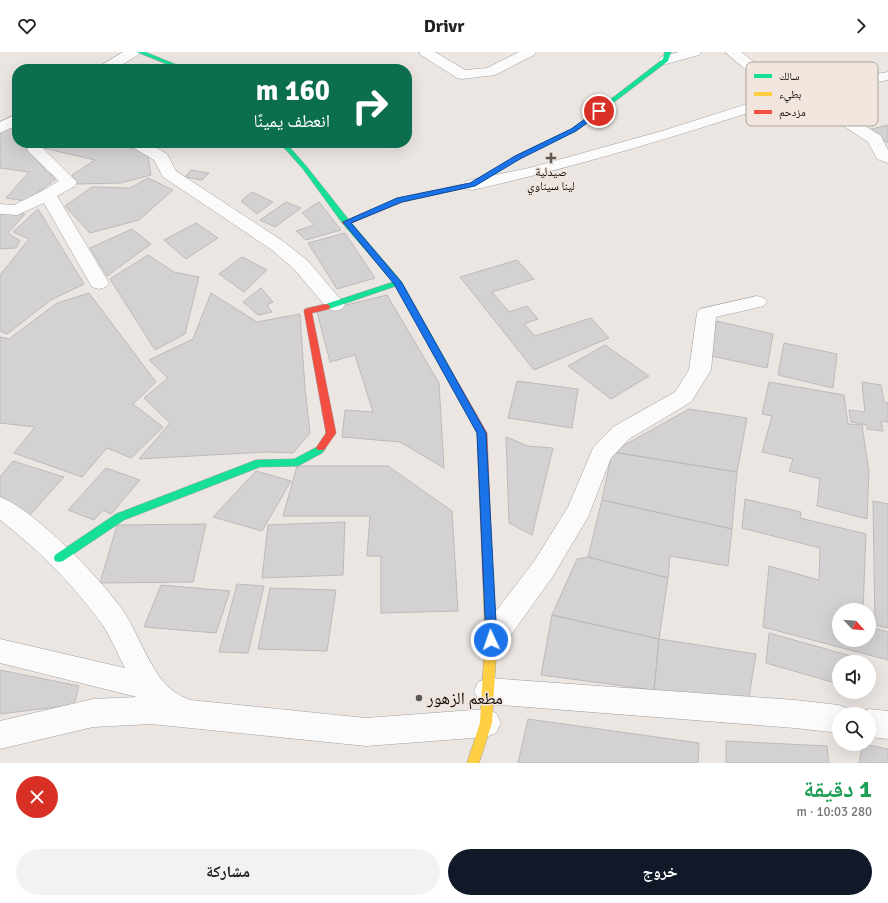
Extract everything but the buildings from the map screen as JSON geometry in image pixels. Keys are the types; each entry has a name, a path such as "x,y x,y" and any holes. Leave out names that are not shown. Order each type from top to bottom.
{"street":[{"path":"113,64 133,52"},
{"path":"140,52 171,64"},
{"path":"426,52 462,75 490,72 529,52"},
{"path":"472,185 517,157 574,130 667,56 694,52"},
{"path":"732,52 746,63"},
{"path":"878,78 888,76"},
{"path":"346,222 400,200 547,168 667,134 746,109"},
{"path":"0,128 12,122"},
{"path":"855,126 875,139 883,156 888,158"},
{"path":"0,209 17,210 48,195 69,182 36,148"},
{"path":"145,148 162,157 169,174 278,246 301,265 335,305"},
{"path":"287,148 305,168 346,222 398,283 482,433 491,640 486,723 473,763"},
{"path":"48,195 99,283"},
{"path":"59,558 120,516 260,463 295,464 319,451 331,433 308,310 335,305 398,283"},
{"path":"491,640 544,568 579,510 601,454 621,433 683,397 700,370 707,313 757,302"},
{"path":"0,507 36,533 83,581 114,620 150,687 165,702 186,713"},
{"path":"0,651 150,687"},
{"path":"488,691 795,714 832,718"},
{"path":"0,735 93,713 151,710 366,732 486,723"},
{"path":"876,724 888,725"}],"traffic: fast":[{"path":"140,52 171,64"},
{"path":"502,167 517,157 574,130 666,60 668,52"},
{"path":"287,148 305,168 346,222 398,283 451,377"},
{"path":"326,307 398,283"},
{"path":"59,558 120,517 259,463 295,463 319,451 321,448"}],"traffic: slow":[{"path":"473,763 486,723 491,640 488,582"}],"traffic: jam":[{"path":"346,222 400,200 472,185 502,167"},
{"path":"321,448 331,433 308,311 326,307"},
{"path":"451,377 482,433 488,582"}],"place":[{"name":"صيدلية لينا سيناوي","path":"551,158"},
{"name":"مطعم الزهور","path":"419,698"}],"route":[{"path":"491,640 482,433 398,283 346,222 400,200 472,185 517,157 574,130 599,111"}]}
